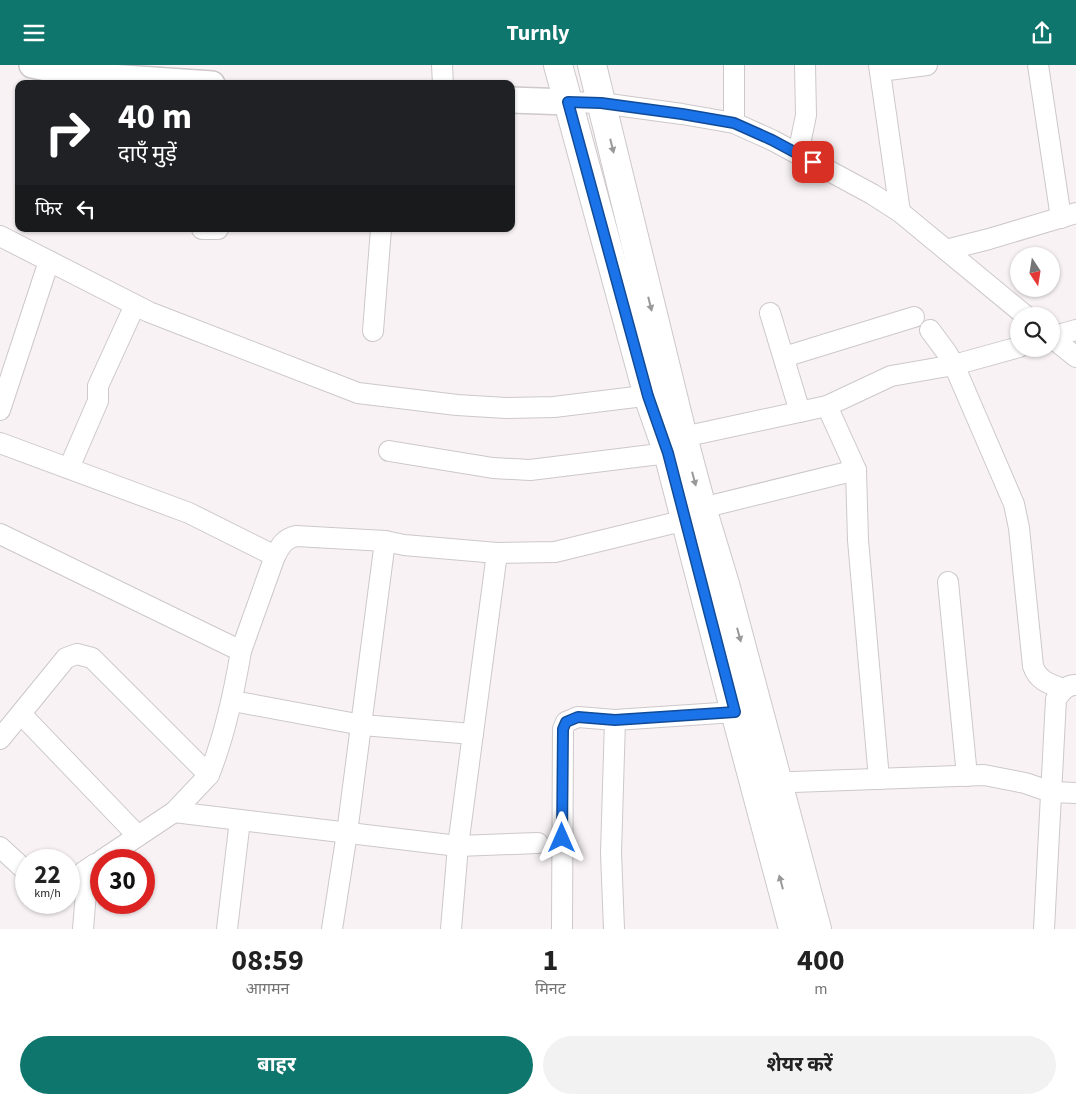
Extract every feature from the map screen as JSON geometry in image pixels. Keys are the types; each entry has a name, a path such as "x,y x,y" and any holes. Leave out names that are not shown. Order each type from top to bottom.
{"main road":[{"path":"558,65 697,514 725,584 766,783 793,929"},
{"path":"592,65 659,394"},
{"path":"697,514 735,712 766,783 817,929"}],"street":[{"path":"32,65 80,75 146,80"},
{"path":"442,65 443,80"},
{"path":"734,65 734,123"},
{"path":"798,154 806,115 805,65"},
{"path":"900,212 879,68 927,65"},
{"path":"946,250 1068,215 1038,65"},
{"path":"515,100 601,103 734,123 772,140 900,212 1015,307"},
{"path":"373,331 382,232"},
{"path":"0,236 135,305 358,393 456,405 506,408 554,407 659,394"},
{"path":"0,410 49,261"},
{"path":"69,468 98,401 98,386 135,305"},
{"path":"770,313 800,412"},
{"path":"784,357 914,317"},
{"path":"930,330 954,365 1014,504 1019,528 1033,666 1036,674 1041,680 1070,687"},
{"path":"1076,330 1051,337 1076,357"},
{"path":"389,451 493,468 530,470 675,445 827,406 891,376 954,365 1010,349"},
{"path":"827,406 856,470 858,540 879,779"},
{"path":"0,443 189,513 275,555"},
{"path":"118,849 174,811 209,775 233,701 241,651 275,555 283,541 289,537 385,541 404,545 497,553 556,552 856,470"},
{"path":"0,534 241,651"},
{"path":"332,929 348,833 385,541"},
{"path":"452,929 458,846 497,553"},
{"path":"948,582 966,776"},
{"path":"0,739 66,658 77,654 92,658 209,775"},
{"path":"1044,929 1056,699 1070,687"},
{"path":"233,701 362,725 473,734"},
{"path":"562,929 563,729 566,722 578,717 615,720 735,712"},
{"path":"21,714 138,836"},
{"path":"614,929 611,853 615,720"},
{"path":"766,783 984,775 1017,781 1050,792 1076,793"},
{"path":"174,811 458,846 538,843"},
{"path":"227,929 240,820"},
{"path":"0,847 15,861"},
{"path":"83,929 90,896"}],"route":[{"path":"562,838 563,729 566,722 578,717 615,720 735,712 668,453 648,396 568,102 601,103 734,123 772,140 813,162"}]}
